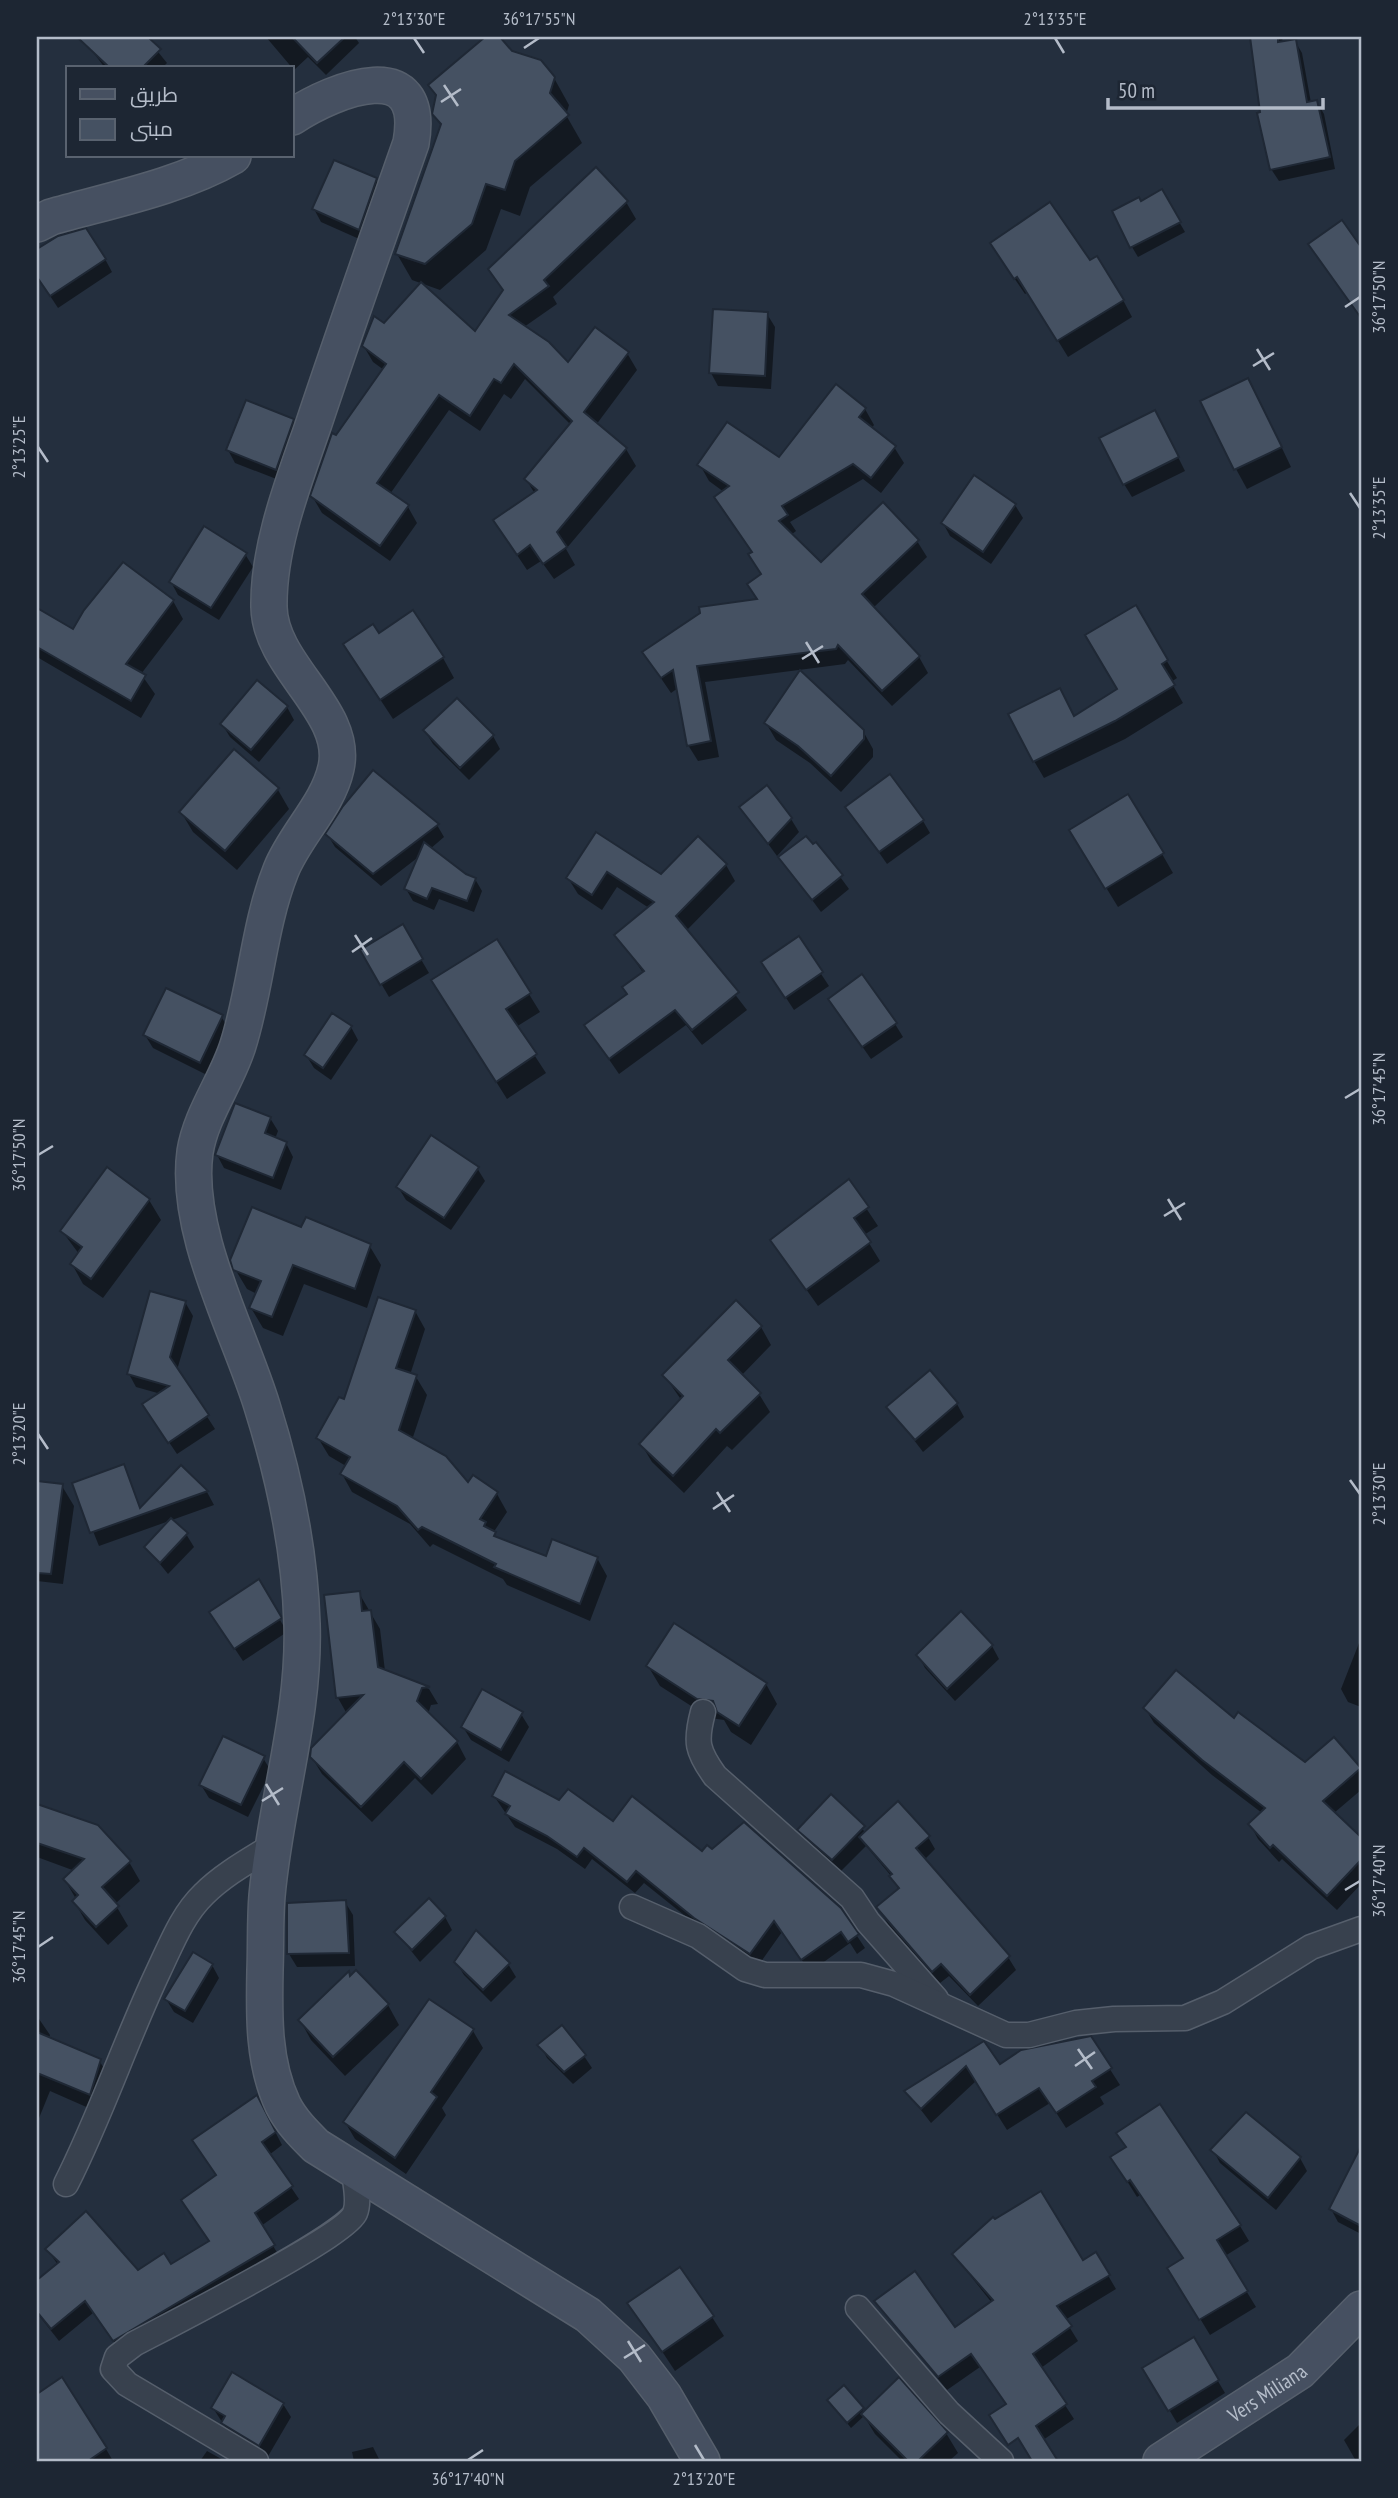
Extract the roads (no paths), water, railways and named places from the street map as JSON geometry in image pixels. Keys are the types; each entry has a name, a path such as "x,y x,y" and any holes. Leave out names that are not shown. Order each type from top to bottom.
{"main road":[{"path":"294,116 321,100 370,83 389,86 401,93 410,107 414,123 411,143 301,462 273,558 269,602 270,629 287,661 326,718 337,744 338,765 329,789 295,842 274,890 237,1049 206,1114 195,1153 200,1223 215,1279 261,1403 288,1509 302,1620 302,1674 267,1896 264,2012 268,2054 281,2102 294,2123 316,2146 588,2315 634,2357 664,2396 702,2461"},
{"path":"37,224 51,217 178,180 214,167 230,158"},
{"name":"Vers Miliana","path":"1161,2461 1300,2371 1361,2309"}],"street":[{"path":"703,1712 697,1735 701,1756 715,1776 852,1898 868,1922 942,2006"},
{"path":"66,2184 94,2130 137,2017 182,1921 202,1895 225,1876 274,1845"},
{"path":"632,1907 698,1936 745,1969 765,1975 861,1976 894,1984 1006,2035 1029,2035 1076,2023 1114,2019 1185,2018 1223,2002 1311,1947 1361,1929"},
{"path":"256,2461 127,2384 113,2369 117,2357 134,2344 264,2274 343,2227 355,2215 358,2200 354,2171"},
{"path":"858,2308 949,2413 1001,2461"}]}
